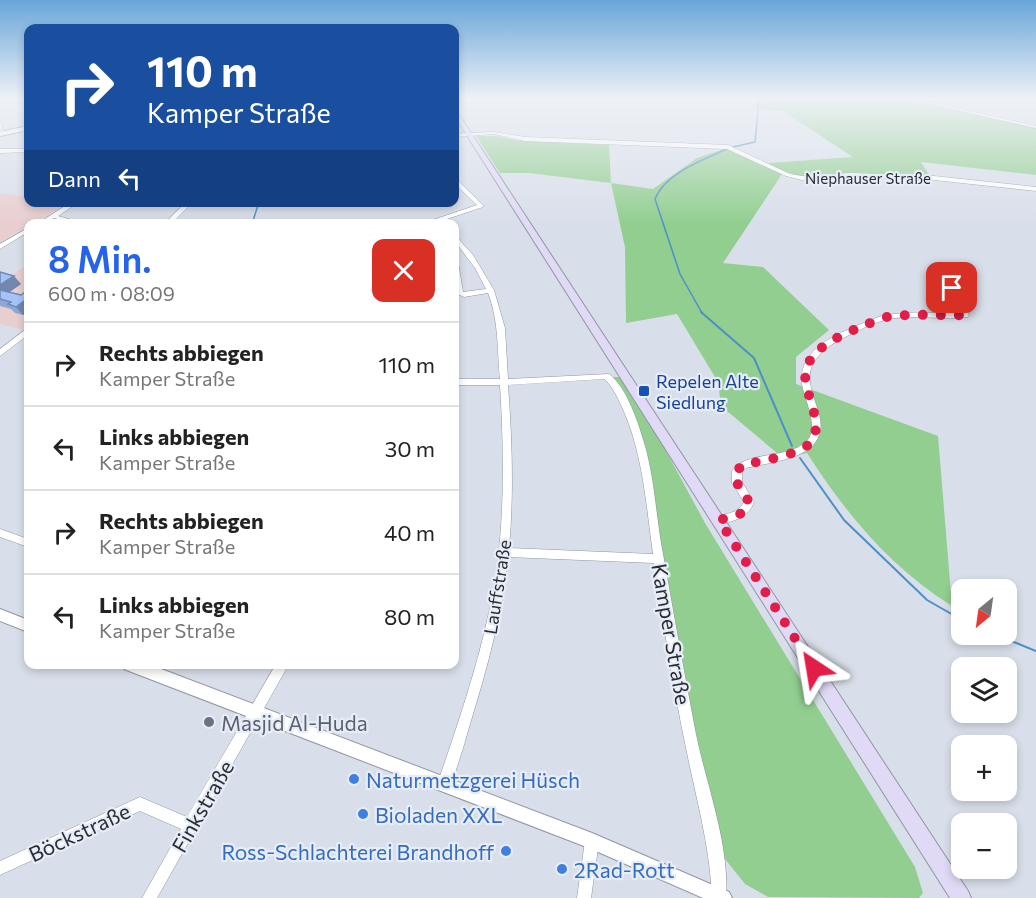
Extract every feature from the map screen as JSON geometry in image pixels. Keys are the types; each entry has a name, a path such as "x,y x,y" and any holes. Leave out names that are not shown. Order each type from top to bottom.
{"main road":[{"path":"474,141 962,898"}],"street":[{"name":"Niephauser Straße","path":"551,141 728,147 788,175 802,178 851,175 922,178 1036,189"},
{"path":"0,151 24,151"},
{"path":"449,219 479,207 481,204 459,184"},
{"path":"48,219 68,207"},
{"path":"172,219 185,207"},
{"path":"53,216 64,219"},
{"path":"0,247 24,232"},
{"name":"Lauffstraße","path":"444,785 483,663 504,552 508,438 501,329 491,290 459,241"},
{"path":"459,248 464,246"},
{"path":"719,520 742,514 748,508 749,502 737,483 736,471 743,465 799,450 810,444 814,438 814,417 805,373 813,357 830,342 844,334 886,317 965,315 950,291 958,283 973,276 971,272"},
{"path":"459,287 460,293 464,295 491,290"},
{"path":"0,353 24,335"},
{"name":"Kamper Straße","path":"504,382 600,375 609,377 622,400 638,439 646,469 692,750 717,849 721,897"},
{"path":"459,382 504,382"},
{"path":"0,533 24,542"},
{"path":"504,552 659,559"},
{"path":"0,615 24,624"},
{"path":"140,669 592,841 721,897"},
{"name":"Finkstraße","path":"149,898 280,669"},
{"name":"Böckstraße","path":"0,868 140,804 190,825"},
{"path":"584,898 592,841"}],"shaded area":[{"path":"0,193 24,196 24,207 61,207 40,219 24,219 24,228 0,242"},
{"path":"24,267 24,330 0,324 0,283"}],"green space":[{"path":"479,141 609,145 611,183 529,173 500,173"},
{"path":"829,141 1036,141 1036,175 921,162 931,178 851,174 801,176 768,163 853,157"},
{"path":"727,148 782,174 723,263 763,267 829,330 796,357 796,384 938,436 951,605 909,574 871,538 837,497 807,453 783,458 721,406 718,382 677,314 626,323 625,247 611,183 653,189 697,158"},
{"path":"609,377 626,377 705,523 915,867 923,893 919,898 768,897 745,884 717,849 636,430"}],"building":[{"path":"0,272 14,276 0,285"},
{"path":"0,290 21,295 24,293 24,301 16,307 8,304 11,302 0,299"}],"waterway":[{"path":"733,147 755,141"},
{"path":"702,313 680,274 655,199 660,190 676,174 729,148"},
{"path":"254,219 257,207"},
{"path":"702,313 754,358 792,446"},
{"path":"800,458 844,520 927,600 951,614"},
{"path":"1017,643 1036,651"}],"place":[{"name":"Repelen Alte Siedlung","path":"644,391"},
{"name":"Masjid Al-Huda","path":"209,722"},
{"name":"Naturmetzgerei Hüsch","path":"354,779"},
{"name":"Bioladen XXL","path":"363,814"},
{"name":"Ross-Schlachterei Brandhoff","path":"506,851"},
{"name":"2Rad-Rott","path":"562,869"}],"route":[{"path":"814,668 719,520 742,514 748,508 749,502 737,483 736,471 743,465 799,450 810,444 816,429 805,373 808,364 820,350 844,334 886,317 965,315 950,291 952,288"}]}
